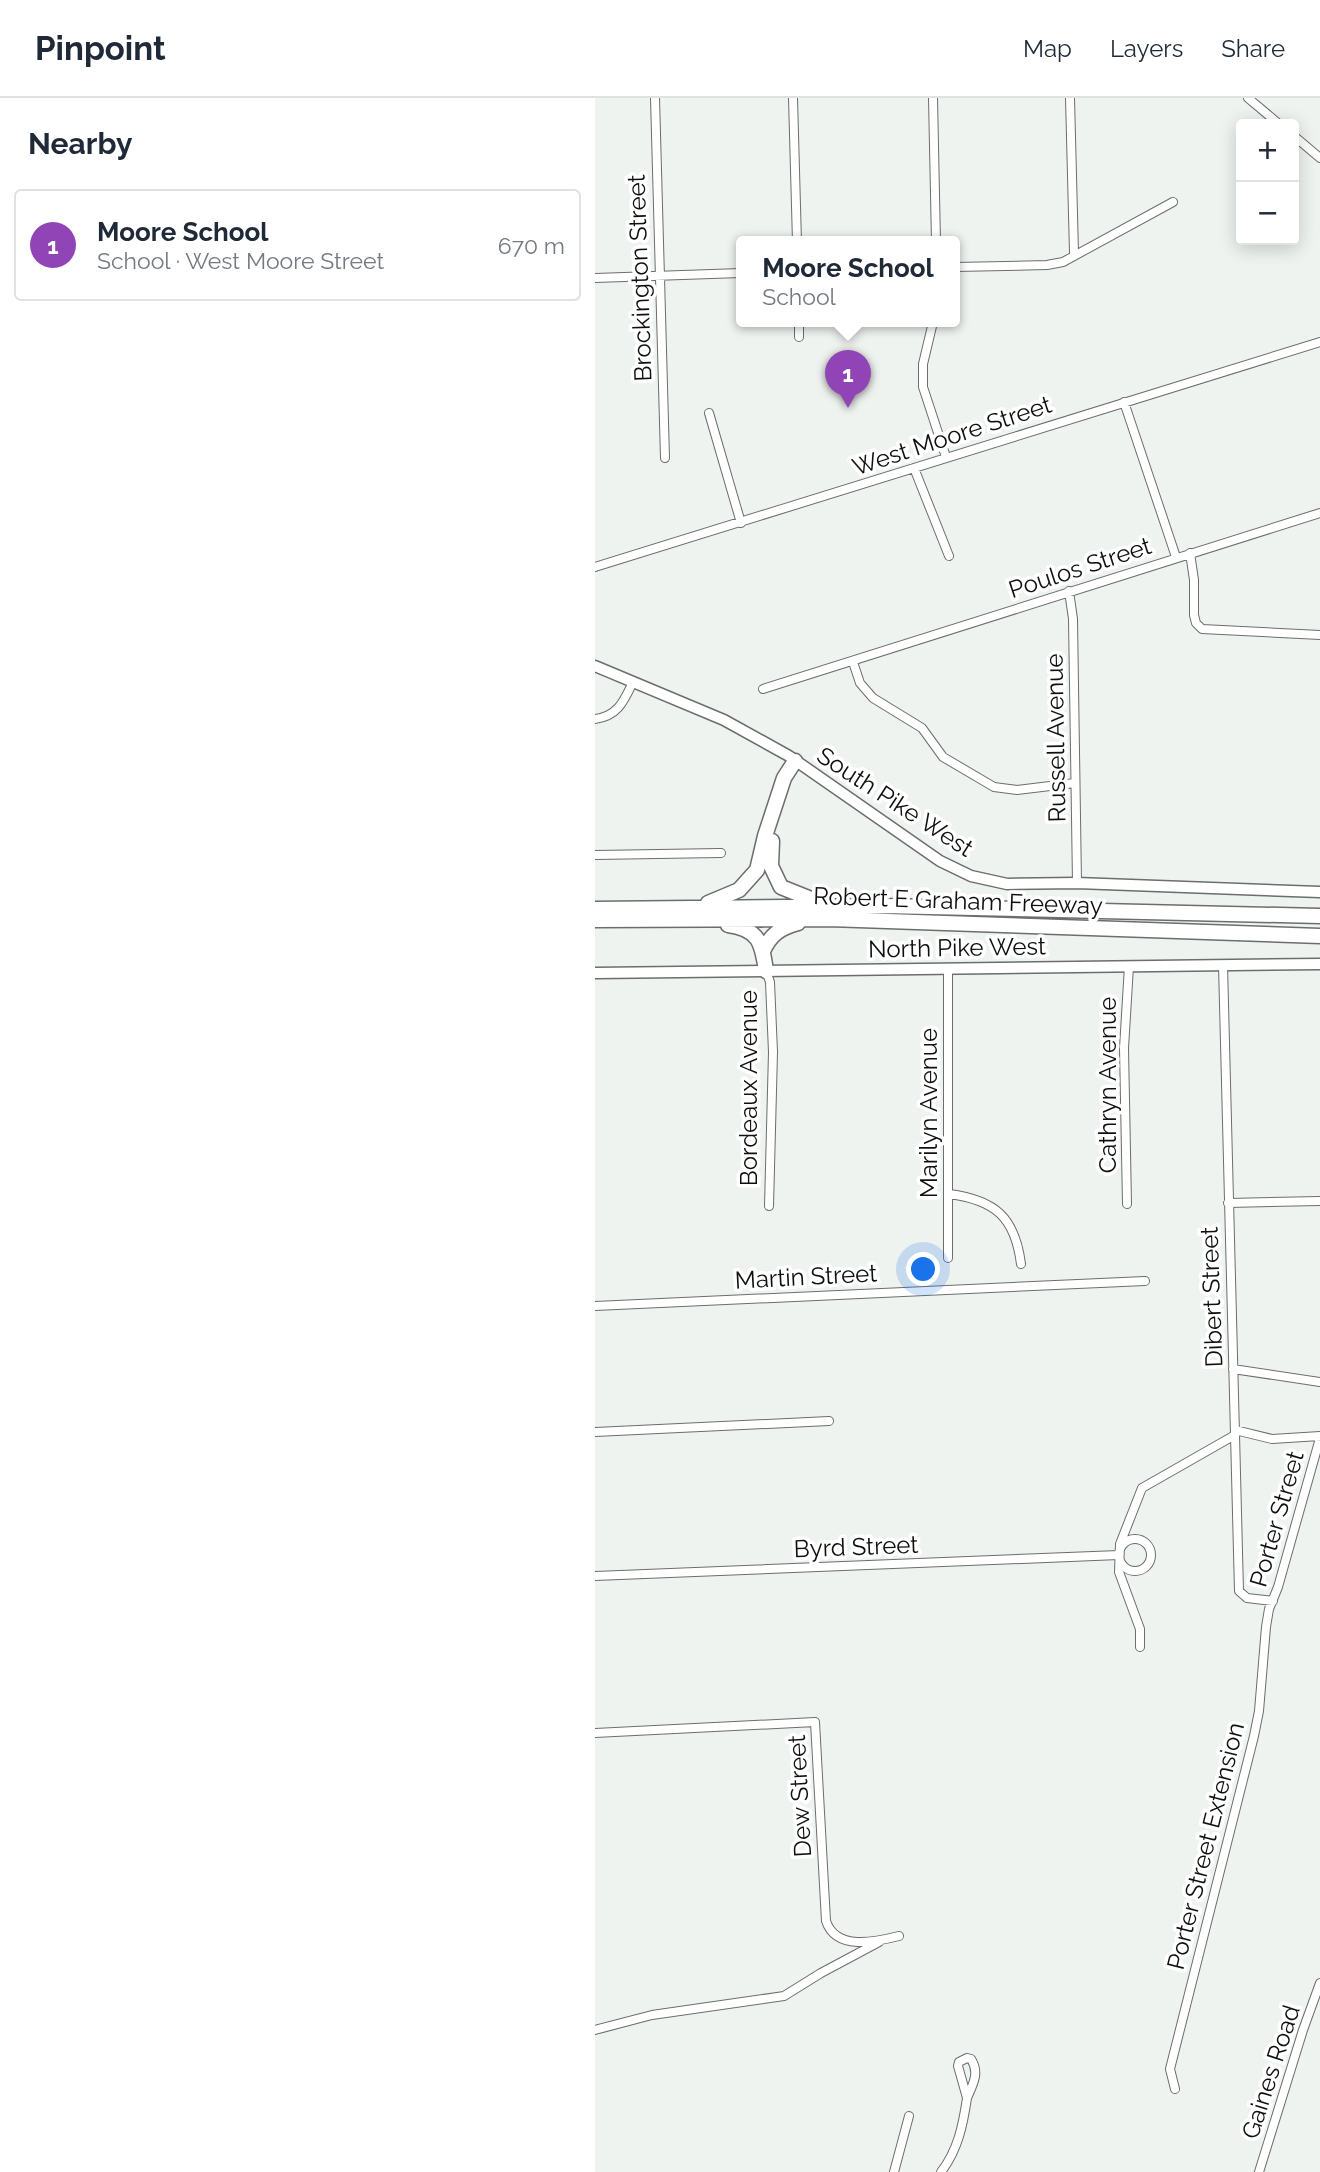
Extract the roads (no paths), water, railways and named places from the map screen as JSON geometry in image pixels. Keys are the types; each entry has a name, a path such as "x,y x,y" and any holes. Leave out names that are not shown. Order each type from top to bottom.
{"highway":[{"path":"685,914 739,890 750,881 757,870 783,778 795,761"},
{"path":"775,805 771,866 781,887 832,913"},
{"name":"Robert E Graham Freeway","path":"595,909 685,914"},
{"name":"Robert E Graham Freeway","path":"595,920 685,914 1059,909 1320,916"},
{"path":"763,951 772,936 783,927 832,913"},
{"name":"Robert E Graham Freeway","path":"832,913 1320,936"},
{"path":"685,914 739,926 755,934 763,951 766,971"}],"main road":[{"name":"South Pike West","path":"595,666 724,720 795,761 940,862 971,876 1007,884 1077,883 1320,892"},
{"name":"North Pike West","path":"595,973 1320,964"}],"street":[{"name":"Brockington Street","path":"655,98 665,458"},
{"path":"793,98 797,236"},
{"path":"933,98 936,236"},
{"path":"1070,98 1075,253"},
{"path":"1248,98 1273,119"},
{"path":"1299,140 1320,158"},
{"path":"960,267 1047,265 1063,262 1075,253 1173,202"},
{"path":"595,278 736,273"},
{"path":"799,327 799,337"},
{"path":"932,327 921,375 946,457"},
{"name":"West Moore Street","path":"595,567 1320,342"},
{"path":"1124,402 1176,556"},
{"path":"709,413 741,523"},
{"path":"914,468 949,556"},
{"name":"Poulos Street","path":"763,689 1176,556 1320,513"},
{"path":"1190,553 1194,580 1194,615 1196,623 1202,629 1320,635"},
{"name":"Russell Avenue","path":"1069,591 1073,619 1077,883"},
{"path":"853,662 860,682 873,698 922,728 943,757 994,787 1017,790 1075,783"},
{"path":"595,719 612,714 618,709 632,682"},
{"path":"595,855 721,853"},
{"name":"Dibert Street","path":"1223,965 1239,1591 1247,1598 1273,1601"},
{"name":"Cathryn Avenue","path":"1127,1204 1124,1048 1129,967"},
{"name":"Marilyn Avenue","path":"947,1258 948,969"},
{"name":"Bordeaux Avenue","path":"766,971 770,982 773,1052 769,1206"},
{"path":"949,1194 975,1197 999,1213 1015,1233 1021,1264"},
{"path":"1228,1203 1320,1201"},
{"name":"Martin Street","path":"595,1306 1145,1281"},
{"path":"1233,1369 1320,1382"},
{"path":"595,1432 829,1420"},
{"path":"1140,1647 1140,1629 1119,1572 1119,1555 1120,1544 1142,1488 1235,1433 1272,1439 1320,1437"},
{"name":"Porter Street","path":"1269,1609 1320,1437"},
{"name":"Byrd Street","path":"1133,1539 1144,1541 1151,1553 1147,1566 1134,1571 1125,1567 1119,1555 1123,1544 1133,1539"},
{"name":"Byrd Street","path":"595,1576 1119,1555"},
{"name":"Porter Street Extension","path":"1175,2089 1170,2069 1259,1711 1269,1609"},
{"name":"Dew Street","path":"595,1733 815,1722 826,1921 829,1929 841,1939 861,1941 899,1936"},
{"path":"595,2029 652,2015 784,1996 885,1939"},
{"name":"Gaines Road","path":"1259,2172 1320,1983"},
{"path":"941,2172 958,2140 967,2098"},
{"path":"894,2172 909,2116"}],"place":[{"name":"Moore School","path":"848,408"}]}
